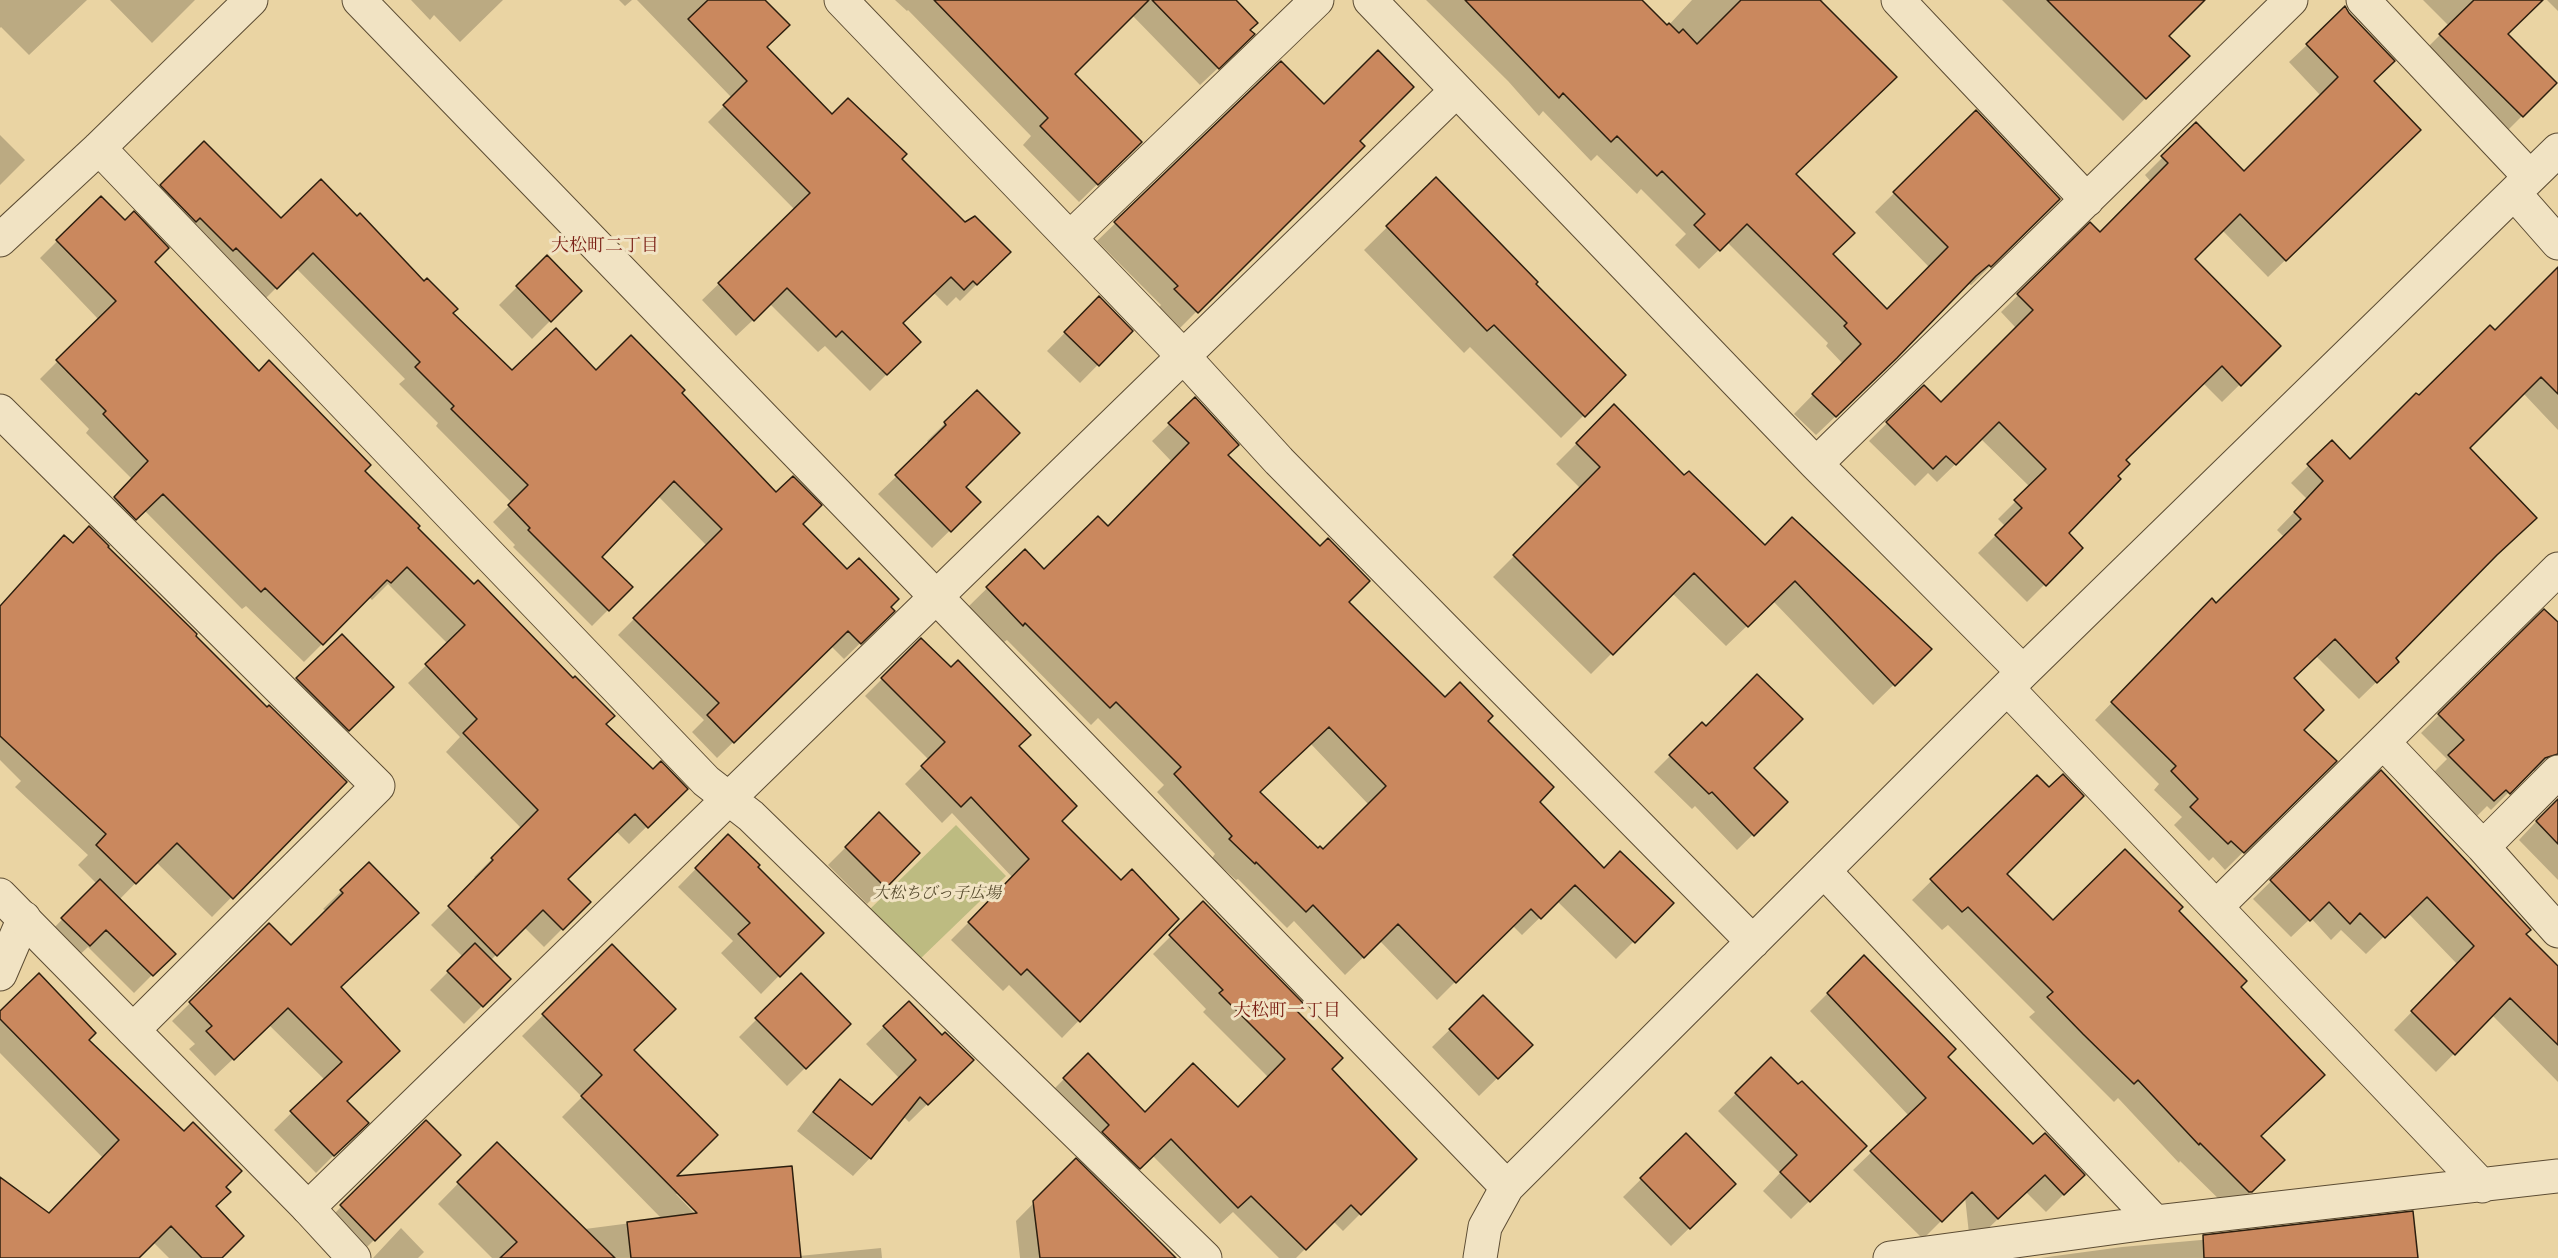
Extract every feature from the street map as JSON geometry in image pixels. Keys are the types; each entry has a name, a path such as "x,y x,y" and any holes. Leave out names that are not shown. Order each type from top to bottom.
{"street":[{"path":"359,0 1508,1187"},
{"path":"840,0 1184,357 1279,462 1753,942"},
{"path":"1070,238 1317,0"},
{"path":"1370,0 1816,464 2016,681 2216,907 2482,1185"},
{"path":"1898,0 2087,200"},
{"path":"1816,464 2292,0"},
{"path":"2363,0 2522,185 2558,243"},
{"path":"0,240 99,148 247,1"},
{"path":"308,1208 1456,92"},
{"path":"99,148 706,781 751,816 1205,1258"},
{"path":"1480,1258 1485,1227 1508,1187 2016,681 2558,150"},
{"path":"0,411 378,786 133,1030"},
{"path":"2216,907 2383,742 2554,579"},
{"path":"2383,742 2483,847 2558,931"},
{"path":"2483,847 2558,772"},
{"path":"1824,871 2155,1222"},
{"path":"0,895 308,1208 354,1258"},
{"path":"0,974 24,918"},
{"path":"1890,1258 2155,1222 2558,1176"}],"green space":[{"name":"大松ちびっ子広場","path":"956,825 1006,876 918,961 868,911"}],"building":[{"path":"708,0 765,0 790,25 767,47 832,114 848,98 907,154 902,159 965,222 975,216 1011,252 977,285 973,281 964,290 951,277 903,323 921,342 887,375 842,331 836,337 787,288 754,321 718,283 810,193 723,105 747,81 688,19"},
{"path":"934,0 1149,0 1075,74 1142,142 1098,185 1040,126 1048,118"},
{"path":"1152,0 1236,0 1258,23 1250,30 1255,34 1219,69"},
{"path":"1465,0 1642,0 1667,25 1669,23 1679,33 1683,29 1697,44 1741,0 1820,0 1897,77 1796,174 1855,233 1833,254 1887,309 1948,247 1893,192 1976,110 2060,199 1991,267 1989,265 1976,276 1836,417 1812,394 1861,344 1844,326 1847,323 1747,224 1720,251 1694,225 1705,214 1662,171 1657,176 1617,136 1611,142 1563,93 1559,98"},
{"path":"2047,0 2205,0 2169,36 2190,56 2146,99"},
{"path":"2474,0 2543,0 2508,34 2557,83 2523,117 2439,34"},
{"path":"2345,6 2395,61 2374,81 2421,130 2286,261 2240,214 2195,259 2281,346 2241,386 2222,366 2126,460 2130,464 2118,476 2121,479 2069,533 2083,548 2046,586 1995,535 2022,508 2014,500 2046,469 1999,422 1956,465 1946,456 1933,469 1886,422 1924,385 1941,402 2033,310 2017,294 2090,222 2100,232 2168,163 2161,156 2196,122 2244,171 2338,77 2306,44"},
{"path":"1378,50 1414,87 1360,141 1365,146 1198,313 1174,289 1178,286 1114,222 1281,61 1324,104"},
{"path":"204,141 281,218 321,179 357,216 360,213 424,281 427,278 458,309 453,313 512,370 556,328 596,370 631,335 685,390 682,393 776,492 793,476 822,505 803,524 847,569 859,558 899,599 891,607 895,611 861,644 848,631 734,743 707,715 719,703 633,618 722,529 674,481 602,557 633,587 609,611 528,530 530,528 508,505 528,485 451,409 454,406 415,367 420,362 313,253 277,289 236,248 233,251 200,218 196,222 160,185"},
{"path":"1436,177 1538,282 1536,284 1626,375 1585,417 1494,325 1487,331 1386,226"},
{"path":"101,196 125,220 134,211 169,248 155,262 259,371 269,360 371,465 365,471 420,526 418,528 474,584 478,580 573,678 575,676 615,716 606,724 653,769 661,761 688,789 648,828 635,814 568,879 591,902 563,930 543,910 497,956 448,906 538,810 463,733 477,719 425,664 465,625 407,567 391,583 387,580 323,645 265,588 261,592 163,494 136,520 114,497 148,461 103,414 106,411 56,360 116,301 56,240"},
{"path":"547,255 582,291 551,322 516,286"},
{"path":"2558,267 2558,394 2541,377 2470,448 2537,518 2497,555 2396,658 2399,662 2377,683 2335,639 2294,678 2324,710 2304,730 2337,761 2244,853 2231,841 2228,844 2190,807 2198,799 2171,771 2176,766 2111,702 2212,598 2216,603 2301,519 2294,512 2323,481 2307,464 2332,440 2350,459 2416,393 2419,395 2490,325 2495,330"},
{"path":"1099,296 1133,331 1099,366 1064,332"},
{"path":"977,390 1020,433 966,487 981,502 951,532 895,475 946,425 944,422"},
{"path":"1195,397 1239,445 1228,455 1320,546 1328,538 1370,581 1349,602 1445,697 1460,682 1493,716 1488,721 1554,787 1540,802 1604,868 1620,851 1674,903 1635,943 1575,885 1541,919 1531,909 1456,983 1398,924 1364,958 1313,905 1306,912 1256,862 1255,864 1229,839 1232,836 1174,774 1181,767 1116,702 1110,708 1025,623 1023,626 986,587 1025,549 1044,569 1098,516 1108,526 1189,443 1168,423","holes":["1329,727 1386,786 1323,849 1320,846 1318,848 1260,792"]},
{"path":"1614,404 1684,475 1689,471 1765,545 1792,517 1932,649 1895,686 1795,581 1748,627 1694,573 1613,655 1513,555 1600,467 1576,443"},
{"path":"89,526 267,707 269,705 347,782 233,899 177,843 136,884 96,845 106,834 0,736 0,606 64,535 73,543"},
{"path":"2544,609 2558,622 2558,754 2545,758 2510,794 2506,790 2494,801 2448,755 2464,740 2438,714"},
{"path":"342,634 394,687 349,731 296,678"},
{"path":"921,638 951,667 958,660 1031,735 1019,746 1077,806 1062,821 1121,880 1132,869 1179,919 1080,1022 1027,969 1021,975 968,922 1029,859 971,797 961,807 921,766 945,742 881,678"},
{"path":"1757,674 1803,719 1754,768 1788,802 1754,836 1712,792 1709,794 1669,755 1702,722 1706,726"},
{"path":"2381,770 2531,930 2526,934 2558,966 2558,1045 2510,998 2455,1055 2411,1011 2474,946 2427,897 2385,938 2360,913 2350,924 2329,902 2310,921 2270,880"},
{"path":"2063,774 2084,796 2007,874 2053,920 2125,849 2183,907 2179,911 2247,981 2241,987 2325,1075 2261,1136 2285,1160 2252,1192 2249,1192 2200,1143 2199,1145 2138,1080 2134,1084 2083,1034 2047,997 2053,992 1968,907 1962,912 1930,879 2037,775 2049,787"},
{"path":"2558,799 2558,844 2536,821"},
{"path":"879,812 920,853 886,888 845,847"},
{"path":"728,834 824,933 780,977 738,934 750,923 695,868"},
{"path":"369,862 419,913 341,987 400,1051 347,1101 369,1123 334,1156 290,1111 342,1062 288,1008 234,1060 206,1031 212,1026 189,1002 269,923 291,945 343,893 340,890"},
{"path":"100,879 176,954 153,976 106,930 90,946 61,918"},
{"path":"1203,901 1303,1003 1296,1010 1343,1058 1332,1069 1417,1159 1361,1215 1351,1205 1306,1250 1251,1196 1238,1208 1171,1139 1140,1169 1102,1132 1109,1125 1063,1078 1088,1053 1145,1112 1193,1063 1238,1107 1285,1059 1219,993 1223,990 1169,935"},
{"path":"475,943 511,979 483,1007 447,971"},
{"path":"612,944 676,1009 634,1050 718,1135 677,1176 792,1166 801,1258 631,1258 627,1222 697,1213 581,1096 602,1075 542,1014"},
{"path":"1864,955 1956,1049 1948,1057 2033,1144 2045,1133 2085,1175 2064,1195 2045,1175 1998,1219 1972,1192 1942,1222 1870,1151 1926,1098 1827,993"},
{"path":"39,973 96,1033 89,1040 184,1131 193,1122 242,1171 226,1187 231,1192 216,1206 244,1236 222,1258 202,1258 171,1226 139,1258 0,1258 0,1177 49,1213 119,1140 0,1019 0,1011"},
{"path":"801,973 851,1024 806,1069 755,1018"},
{"path":"1483,995 1533,1045 1498,1079 1449,1029"},
{"path":"909,1001 942,1035 945,1032 974,1060 928,1105 920,1097 871,1159 813,1112 840,1079 872,1105 916,1060 883,1026"},
{"path":"1771,1057 1798,1084 1802,1081 1867,1146 1810,1202 1780,1172 1797,1155 1735,1093"},
{"path":"426,1120 461,1155 375,1241 340,1205"},
{"path":"1686,1133 1736,1184 1690,1229 1640,1178"},
{"path":"497,1142 615,1258 500,1258 517,1242 457,1182"},
{"path":"1076,1158 1176,1258 1040,1258 1033,1201"},
{"path":"2413,1211 2418,1258 2204,1258 2203,1235"}],"district":[{"name":"大松町二丁目","path":"605,246"},
{"name":"大松町一丁目","path":"1287,1011"}]}
